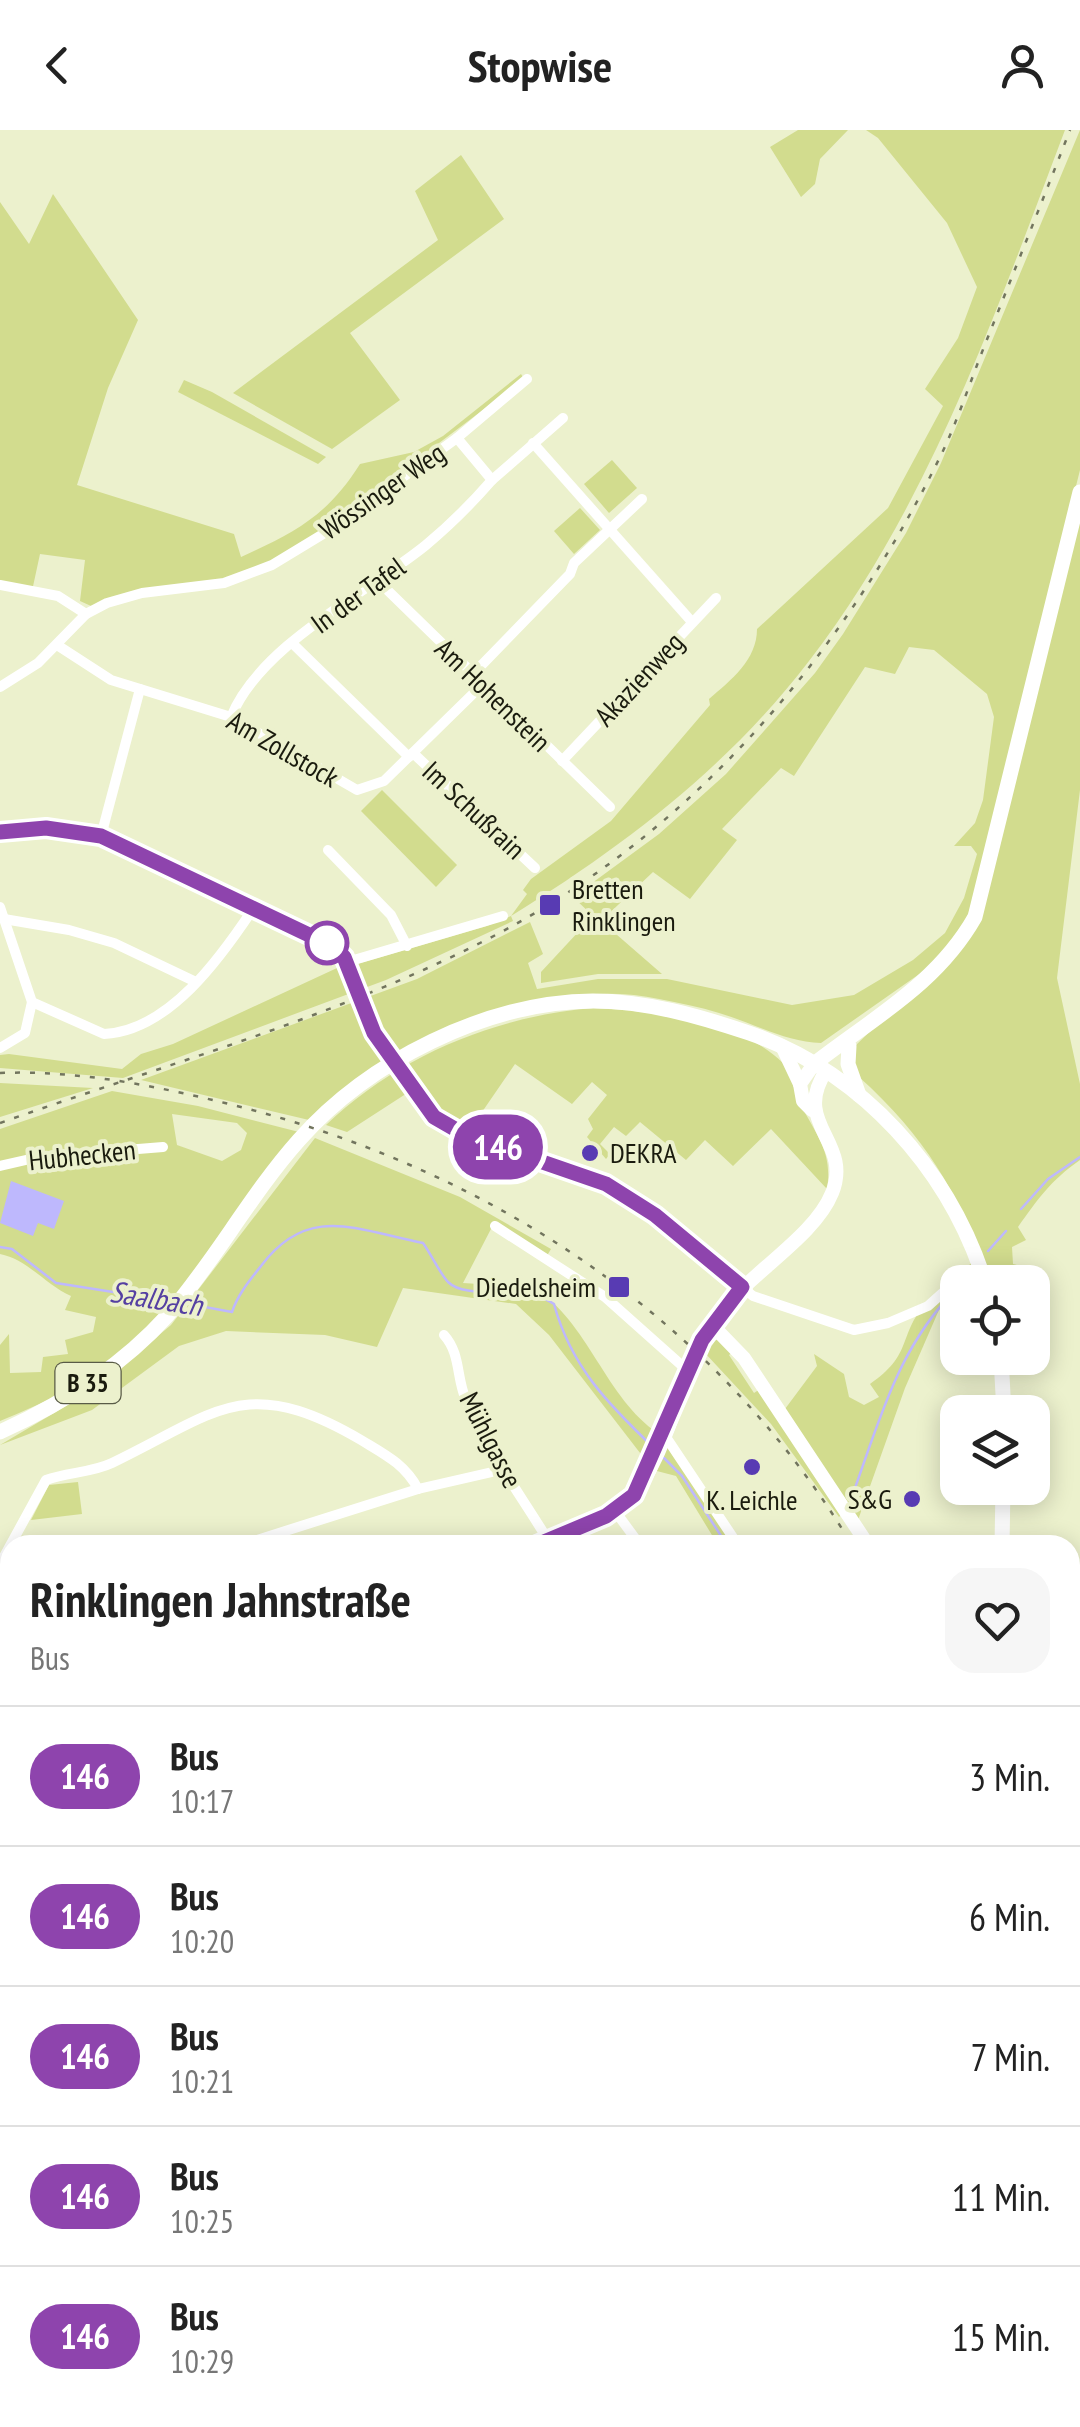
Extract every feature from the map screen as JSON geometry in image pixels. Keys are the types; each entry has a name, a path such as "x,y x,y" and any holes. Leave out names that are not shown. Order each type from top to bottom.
{"main road":[{"path":"820,1068 948,958 975,917 1080,492"},
{"name":"B 35","path":"0,1432 88,1384 165,1318 310,1128 350,1091 405,1056 500,1017 565,1003 622,1002 670,1010 788,1049 820,1068 859,1095 916,1152 964,1228 979,1265"},
{"path":"788,1049 844,1046"},
{"path":"844,1046 859,1095"},
{"path":"1002,1535 1003,1505"}],"street":[{"name":"Wössinger Weg","path":"86,614 126,596 224,583 272,566 333,528 457,438 527,378"},
{"name":"In der Tafel","path":"231,717 237,702 293,644 426,544 563,418"},
{"path":"457,438 492,480"},
{"path":"533,442 692,622"},
{"path":"472,676 570,574 574,563 642,499"},
{"name":"Am Hohenstein","path":"378,580 610,807"},
{"path":"0,584 58,596 86,614 57,645 0,686"},
{"name":"Akazienweg","path":"562,761 716,598"},
{"name":"Im Schußrain","path":"293,644 535,868"},
{"name":"Am Zollstock","path":"57,645 87,669 231,717 357,790 384,781 482,685"},
{"path":"101,836 140,689"},
{"path":"0,832 46,828 101,836 328,944 346,962 354,981"},
{"path":"328,850 391,915 407,946"},
{"path":"32,1002 104,1034 143,1021 196,982 253,909"},
{"path":"2,913 114,943 196,982"},
{"path":"0,1048 25,1032 32,1002 2,913"},
{"path":"346,962 503,916"},
{"path":"171,972 181,996"},
{"path":"366,1014 384,1050"},
{"path":"788,1049 804,1101 816,1114"},
{"path":"800,1084 820,1068"},
{"path":"561,1535 614,1511 634,1495 712,1324 742,1287 816,1216 832,1193 834,1157 812,1094 820,1068"},
{"path":"401,1074 421,1104 450,1128 606,1184 655,1215 754,1296 854,1330 888,1323 928,1306 940,1296"},
{"name":"Hubhecken","path":"0,1166 39,1157 163,1147"},
{"path":"495,1226 605,1297 688,1371"},
{"path":"712,1324 744,1358 861,1535"},
{"name":"Mühlgasse","path":"444,1335 454,1346 465,1399 539,1535"},
{"path":"16,1535 46,1480 108,1465 197,1416 226,1406 274,1406 338,1427 406,1469 418,1489"},
{"path":"661,1439 731,1535"},
{"path":"273,1535 418,1489 502,1470"},
{"path":"614,1511 632,1535"}],"green space":[{"path":"798,130 848,130 820,159 815,184 801,197 770,147"},
{"path":"866,130 1065,130 956,406 925,473 852,601 778,700 709,770 633,833 511,916 527,894 523,890 531,879 611,821 710,705 709,699 748,660 757,629 888,508 943,406 925,389 958,338 977,287 947,223 878,138"},
{"path":"1080,130 1080,470 971,908 959,933 935,963 821,1043 659,999 615,994 568,996 520,1005 424,1040 342,1091 309,1120 141,1080 417,979 530,922 543,954 528,963 537,989 598,979 667,979 792,1005 854,995 913,960 945,933 964,898 977,854 971,846 954,846 975,823 983,800 994,717 987,694 934,650 909,647 895,674 865,667 794,776 781,768 722,829 737,840 690,899 653,872 601,921 662,974 598,974 541,983 541,972 593,916 573,897 659,834 726,774 815,673 843,634 906,533 941,463"},
{"path":"461,155 504,219 350,333 400,400 332,449 233,393 438,240 415,191"},
{"path":"53,194 138,320 108,388 77,485 234,534 241,557 309,520 336,497 360,464 414,452 443,436 521,374 524,379 321,532 266,565 224,580 91,606 80,601 85,560 40,554 32,591 0,585 0,202 29,244"},
{"path":"184,380 326,457 318,464 178,392"},
{"path":"612,460 637,488 609,513 584,484"},
{"path":"580,508 600,530 574,554 554,531"},
{"path":"1080,512 1080,790 1057,978 1080,1084 1080,1160 1052,1183 1018,1227 1026,1240 1012,1247 1013,1264 1017,1265 984,1265 939,1170 904,1123 854,1068 854,1047 970,934"},
{"path":"382,790 457,865 436,887 361,811"},
{"path":"511,916 513,921 386,980 123,1078 0,1068 0,1055 9,1054 122,1069 141,1054 173,1044 337,968 347,976 358,971 357,964"},
{"path":"594,1008 693,1020 718,1026 764,1048 786,1067 822,1144 828,1164 827,1189 771,1129 733,1166 705,1140 686,1160 640,1122 626,1136 614,1127 600,1144 610,1154 606,1159 587,1137 593,1129 588,1119 607,1095 592,1082 572,1104 515,1064 469,1131 447,1121 415,1088 347,1132 326,1125 384,1079 450,1044 520,1020"},
{"path":"0,1083 93,1088 0,1117"},
{"path":"112,1091 198,1106 299,1132 190,1277 144,1331 78,1384 0,1421 0,1345 9,1334 10,1373 41,1372 43,1357 68,1354 65,1340 93,1332 96,1317 65,1310 71,1296 19,1261 0,1254 0,1129","holes":["172,1114 237,1123 247,1133 241,1150 222,1161 177,1145"]},
{"path":"315,1138 460,1197 551,1249 545,1259 492,1227 463,1283 479,1284 490,1277 524,1284 553,1302 624,1401 658,1433 647,1462 549,1335 516,1304 403,1288 377,1347 325,1335 226,1331 179,1346 92,1410 0,1445 93,1390 171,1325"},
{"path":"940,1290 940,1308 905,1388 858,1520 785,1409 817,1366 814,1354 844,1374 849,1397 864,1405 879,1397 870,1384 899,1355 915,1318"},
{"path":"719,1339 735,1350 729,1355 754,1393 760,1389 839,1517 771,1424 704,1352 710,1342"},
{"path":"663,1441 727,1535 712,1535 676,1476 653,1470"},
{"path":"78,1482 82,1514 31,1520 49,1485"}],"shaded area":[{"path":"11,1181 64,1201 54,1229 38,1223 33,1236 0,1223"}],"waterway":[{"path":"1021,1209 1048,1179 1080,1157"},
{"name":"Saalbach","path":"183,1303 232,1312 245,1288 279,1246 316,1228 355,1228 423,1243 448,1282 457,1288 528,1295 554,1304 581,1366 607,1400 655,1449"},
{"path":"988,1251 1006,1231"},
{"name":"Saalbach","path":"0,1247 12,1249 56,1283 170,1301"},
{"path":"851,1499 892,1386 940,1307"},
{"name":"Saalbach","path":"664,1458 682,1476 720,1535"}],"tunnel":[{"path":"353,981 366,1014"}],"railway":[{"path":"0,1123 303,1019 422,971 555,901 625,852 690,797 750,737 806,672 856,603 901,530 953,428 1070,130"},
{"path":"0,1073 113,1080 225,1103 321,1131 413,1166 501,1210 584,1261 661,1320 732,1387 796,1462 845,1535"}],"bus line":[{"name":"146","path":"0,832 46,828 101,836 328,944 344,957 374,1033 421,1104 434,1117 467,1136 606,1184 655,1215 742,1287 702,1340 634,1495 606,1516 561,1535"}],"place":[{"name":"Bretten Rinklingen","path":"550,905"},
{"name":"DEKRA","path":"590,1153"},
{"name":"Diedelsheim","path":"619,1287"},
{"name":"K. Leichle","path":"752,1467"},
{"name":"S&G","path":"912,1499"}]}
